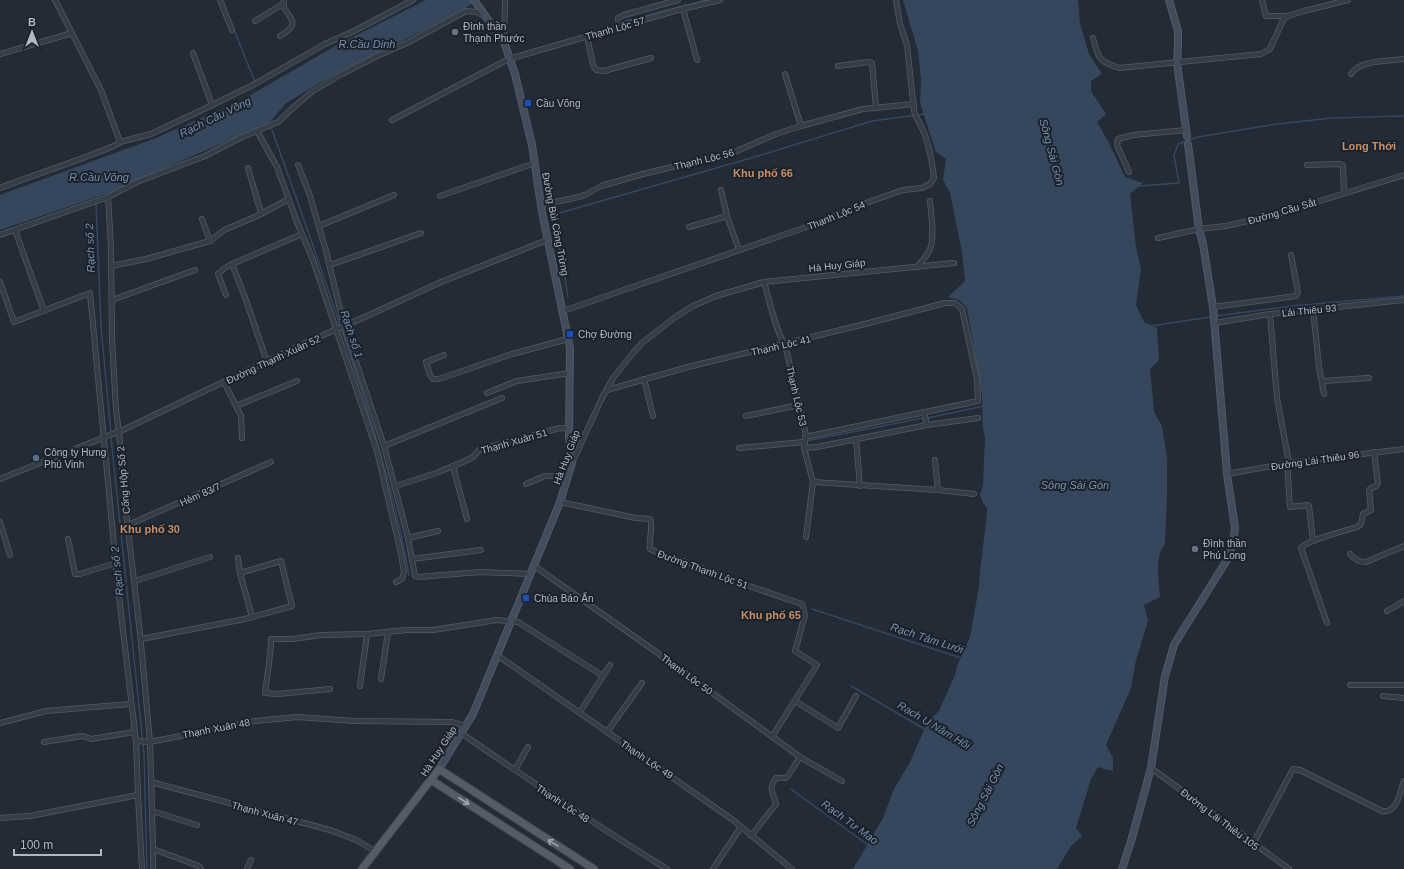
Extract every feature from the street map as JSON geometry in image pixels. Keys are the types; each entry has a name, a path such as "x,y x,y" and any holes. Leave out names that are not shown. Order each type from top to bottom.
{"main road":[{"name":"Hà Huy Giáp","path":"362,869 439,769"},
{"path":"439,769 594,869"},
{"path":"431,780 570,869"}],"street":[{"path":"55,0 102,90 120,142"},
{"path":"220,0 232,30"},
{"path":"0,188 84,158 120,142 151,134 257,83 325,44 354,31 413,0"},
{"name":"Đường Bùi Công Trừng","path":"474,0 504,42 515,74 532,145 547,240 570,348 569,429 572,463"},
{"path":"504,42 505,0"},
{"path":"619,27 618,18 624,15 678,0"},
{"name":"Thạnh Lộc 57","path":"392,120 510,59 671,12 720,0"},
{"name":"Thạnh Lộc 54","path":"563,311 818,223 863,204 903,190 922,188 930,184 934,178 931,155 922,127 914,112 907,45 900,24 896,0"},
{"path":"1123,869 1151,768 1165,676 1174,645 1227,560 1233,543 1235,528 1227,474 1215,322 1203,244 1199,229 1177,63 1178,31 1170,0"},
{"path":"1262,0 1266,16 1288,16"},
{"path":"1093,38 1098,56 1105,63 1119,68 1261,54 1270,49 1283,20 1288,16 1304,10 1348,0"},
{"path":"255,21 284,2 293,24 290,30 280,36"},
{"path":"668,3 671,12"},
{"path":"682,9 697,60"},
{"path":"0,235 108,197 138,182 205,156 274,124 313,91 342,74 408,42 466,11 477,12 487,18"},
{"path":"0,54 72,33"},
{"path":"587,36 593,65 596,70 604,71 651,58"},
{"path":"193,53 212,105"},
{"path":"1351,74 1358,67 1365,64 1404,59"},
{"path":"838,66 869,62 872,63 876,108"},
{"path":"785,74 801,126"},
{"name":"Thạnh Lộc 56","path":"541,205 585,195 601,186 622,180 701,160 725,156 776,134 863,109 914,104"},
{"path":"257,131 277,167 288,199 313,260 377,451 400,549 404,576 400,581 396,582"},
{"path":"1129,172 1117,145 1118,139 1133,135 1186,133"},
{"path":"440,196 534,163"},
{"path":"1307,165 1340,164 1343,166 1344,193"},
{"path":"298,165 319,226 344,326 396,486 415,574 418,577 465,573 530,574"},
{"path":"248,168 261,213"},
{"name":"Đường Cầu Sắt","path":"1158,238 1199,229 1226,226 1274,215 1404,175"},
{"path":"721,190 727,216 739,250"},
{"path":"319,226 394,195"},
{"name":"Cống Hộp Số 2","path":"108,197 116,410 141,639 150,742 153,869"},
{"path":"111,266 146,259 210,241 224,230 288,199"},
{"path":"917,267 931,248 930,201"},
{"path":"689,227 727,216"},
{"path":"202,219 210,241"},
{"path":"15,230 44,311"},
{"path":"330,266 421,233"},
{"path":"226,295 218,274 225,268 302,234"},
{"name":"Đường Thạnh Xuân 52","path":"0,479 119,432 337,329 441,282 547,240"},
{"path":"1213,310 1296,296 1298,292 1291,255"},
{"name":"Hà Huy Giáp","path":"439,769 473,714 560,502 572,463 606,390 613,378 633,353 674,318 692,306 716,296 764,282 954,263"},
{"path":"232,264 244,293 267,362"},
{"path":"112,300 195,270"},
{"path":"0,282 14,322 90,293 130,704 136,741 142,869"},
{"name":"Thạnh Lộc 53","path":"764,282 779,332 784,343 806,435 804,448 813,482 806,537"},
{"name":"Lái Thiêu 93","path":"1215,322 1270,314 1404,300"},
{"name":"Thạnh Lộc 41","path":"606,390 688,366 945,303 955,302 962,308 977,380 978,400 924,412"},
{"path":"1313,309 1318,359 1324,394"},
{"path":"1270,314 1277,398 1288,463 1290,507 1309,506 1313,541"},
{"path":"444,355 426,362 430,375 433,379 439,379 512,354 568,339"},
{"path":"487,393 517,381 570,373"},
{"path":"1322,381 1369,378"},
{"path":"644,379 653,416"},
{"path":"236,406 297,381"},
{"path":"224,382 241,416 242,438"},
{"path":"384,446 502,398"},
{"path":"746,416 799,404"},
{"path":"739,448 805,440 924,412 927,425"},
{"path":"804,448 817,447 927,425 978,418"},
{"name":"Thạnh Xuân 51","path":"396,486 453,466 473,457 479,450 560,428 569,429"},
{"path":"856,439 860,486"},
{"name":"Đường Lái Thiêu 96","path":"1227,474 1288,463 1404,449"},
{"path":"1326,623 1301,548 1302,546 1313,541 1357,527 1361,524 1363,514 1371,510 1369,490 1378,484 1374,452"},
{"path":"935,460 938,490"},
{"name":"Hẻm 83/7","path":"128,525 271,462"},
{"path":"453,466 468,519"},
{"path":"526,484 545,476 568,476"},
{"path":"813,482 938,490 974,494"},
{"name":"Đường Thạnh Lộc 51","path":"560,502 636,518 650,519 652,523 649,542 650,549 734,581 802,604 805,615 795,651 817,664 795,700"},
{"path":"0,522 10,555"},
{"path":"408,538 438,532"},
{"path":"68,539 75,574 80,574 116,563"},
{"path":"1350,554 1356,560 1366,562 1404,546"},
{"path":"412,559 481,550"},
{"path":"134,581 210,557"},
{"path":"238,558 240,573 252,617"},
{"path":"141,639 252,617 292,606 281,561 240,573"},
{"name":"Thạnh Lộc 50","path":"533,565 652,649 800,757 842,781"},
{"path":"1387,611 1404,602"},
{"path":"330,689 266,694 267,671 271,654 271,639 293,639 321,635 433,630 497,620 512,621 518,622 603,676"},
{"path":"381,679 388,632"},
{"path":"360,686 367,634"},
{"name":"Thạnh Lộc 49","path":"497,655 580,712 741,827 792,869"},
{"path":"580,712 610,665"},
{"path":"606,732 642,682"},
{"path":"1350,685 1404,685"},
{"path":"772,737 795,700 838,728 856,696"},
{"path":"1382,696 1404,698"},
{"path":"0,723 46,711 130,704"},
{"name":"Thạnh Xuân 48","path":"136,741 150,742 255,720 297,717 451,722 466,726"},
{"path":"44,742 83,736 92,739 134,732"},
{"name":"Thạnh Lộc 48","path":"461,733 618,839 667,869"},
{"path":"515,770 528,747"},
{"path":"751,836 776,804 771,793 771,788 774,781 776,778 786,778 800,757"},
{"name":"Đường Lái Thiêu 105","path":"1151,768 1289,869"},
{"path":"1253,844 1293,769 1300,770 1386,812 1391,811 1395,806 1404,781"},
{"name":"Thạnh Xuân 47","path":"151,782 330,830 356,840 375,851"},
{"path":"0,818 30,816 138,795"},
{"path":"152,810 197,825"},
{"path":"712,869 741,827"},
{"path":"153,849 199,866 201,869"},
{"path":"247,869 251,860"}],"water":[{"name":"R.Cầu Võng","path":"426,0 478,0 461,11 319,83 285,104 270,122 106,194 0,230 0,195 156,138 242,100 337,45"},
{"name":"Sông Sài Gòn","path":"903,0 1078,0 1080,24 1089,54 1102,74 1091,81 1091,91 1106,114 1097,122 1125,177 1143,183 1130,194 1136,247 1141,269 1136,305 1144,322 1157,328 1159,360 1150,369 1154,412 1162,426 1167,458 1165,544 1159,556 1158,563 1160,597 1144,605 1148,621 1136,660 1131,688 1106,745 1113,758 1113,771 1098,767 1091,779 1076,828 1082,836 1071,846 1057,869 853,869 883,818 893,791 910,762 928,721 939,711 970,637 979,587 987,514 987,508 980,495 983,485 985,438 983,428 982,397 967,308 959,300 948,297 965,281 962,252 950,193 943,180 946,159 936,152 920,103 921,79 918,51"}],"waterway":[{"path":"222,0 255,82"},
{"path":"622,22 706,0"},
{"path":"568,297 554,220 556,214 758,156 872,121 925,114"},
{"path":"1138,186 1179,183 1174,156 1178,144 1198,137 1277,124 1332,118 1404,116"},
{"name":"Rạch số 1","path":"271,127 325,279 371,421 399,523 409,575"},
{"name":"Rạch số 2","path":"96,203 101,327 111,433"},
{"path":"1215,316 1293,306 1404,296"},
{"path":"1150,326 1211,317"},
{"path":"927,418 984,406"},
{"path":"806,441 923,418"},
{"name":"Rạch số 2","path":"111,437 144,754 147,869"},
{"name":"Rạch Tám Lưới","path":"812,609 961,658"},
{"name":"Rạch U Năm Hối","path":"851,686 926,730"},
{"name":"Rạch Tư Mao","path":"791,789 868,845"}],"place":[{"name":"Đình thần Thạnh Phước","path":"455,32"},
{"name":"Cầu Võng","path":"528,103"},
{"name":"Chợ Đường","path":"570,334"},
{"name":"Công ty Hưng Phú Vinh","path":"36,458"},
{"name":"Đình thần Phú Long","path":"1195,549"},
{"name":"Chùa Báo Ấn","path":"526,598"}],"district":[{"name":"Long Thới","path":"1369,146"},
{"name":"Khu phố 66","path":"763,173"},
{"name":"Khu phố 30","path":"150,529"},
{"name":"Khu phố 65","path":"771,615"}],"water label":[{"name":"R.Cầu Dinh","path":"367,44"},
{"name":"Rạch Cầu Võng","path":"215,117"}]}
